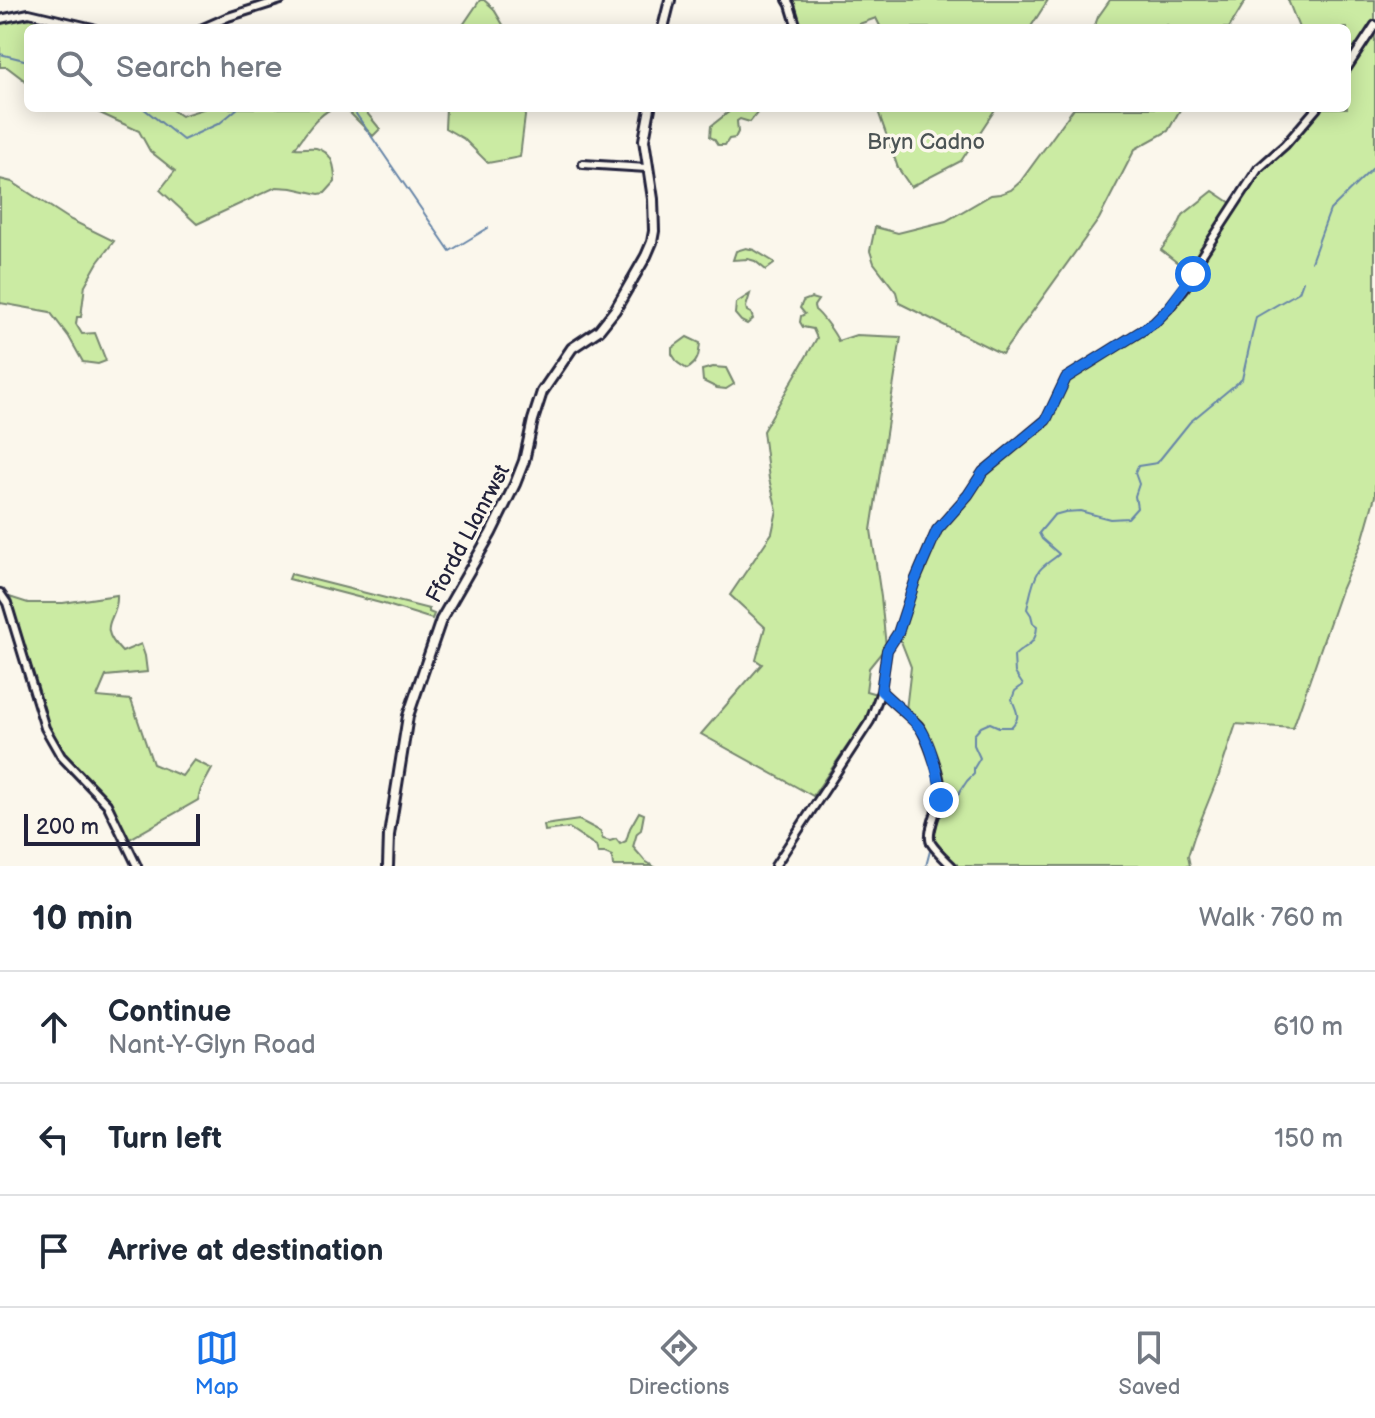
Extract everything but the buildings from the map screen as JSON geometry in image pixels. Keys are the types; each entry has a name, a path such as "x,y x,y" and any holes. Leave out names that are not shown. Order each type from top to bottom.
{"main road":[{"path":"664,24 670,0"},
{"name":"Ffordd Llanrwst","path":"388,866 389,835 408,716 441,620 515,484 542,392 572,348 599,330 608,319 646,256 654,231 653,199 644,140 649,112"}],"street":[{"path":"212,24 281,0"},
{"path":"787,0 796,24"},
{"path":"0,19 29,13 76,24"},
{"path":"1351,62 1375,25"},
{"path":"775,866 870,721 881,691 887,650 898,633 915,581 937,530 968,495 983,472 1046,420 1066,378 1154,323 1168,309 1186,286 1198,261 1258,169 1285,145 1314,112"},
{"path":"583,164 647,168"},
{"path":"0,593 7,603 45,728 61,756 107,804 137,866"},
{"path":"881,691 924,734 940,783 941,800 929,836 952,866"}],"green space":[{"path":"480,0 484,0 503,24 464,24"},
{"path":"787,0 1048,0 1033,24 879,24 876,18 859,24 796,24"},
{"path":"1110,0 1246,0 1231,24 1095,24"},
{"path":"1288,0 1375,0 1375,25 1351,59 1351,24 1297,24"},
{"path":"33,18 47,24 24,24 24,80 7,67 0,67 0,23"},
{"path":"1375,29 1375,496 1362,542 1341,590 1293,728 1236,724 1194,837 1188,856 1190,866 952,866 932,843 935,815 941,809 945,791 944,780 926,730 906,710 911,667 899,636 918,579 938,534 985,474 1036,432 1052,414 1067,383 1101,359 1148,333 1161,322 1187,289 1192,274 1161,250 1183,215 1213,191 1231,203 1198,261 1195,275 1200,262 1267,164 1317,112 1351,112 1351,68"},
{"path":"98,112 175,112 181,116 194,112 326,112 295,148 316,148 326,153 333,166 335,182 325,193 319,194 276,187 197,224 160,190 175,171 150,151 139,131"},
{"path":"349,112 366,112 380,129 373,136"},
{"path":"446,112 526,112 520,157 488,163 464,139 445,128"},
{"path":"729,112 758,112 750,122 737,121 735,138 729,139 725,145 718,145 710,137 711,126"},
{"name":"Bryn Cadno","path":"878,112 993,112 961,161 911,187 898,168"},
{"path":"1071,112 1179,112 1168,131 1135,149 1099,219 1002,354 899,303 896,292 874,263 870,251 875,227 898,233 946,221 991,195 1011,190"},
{"path":"0,179 12,182 71,220 114,241 85,285 81,317 77,317 76,324 82,334 95,333 106,361 98,364 83,362 50,312 0,303"},
{"path":"746,248 774,264 766,270 755,261 733,260 736,251"},
{"path":"750,294 746,307 753,319 747,324 735,314 736,303"},
{"path":"811,298 818,300 815,310 838,341 856,335 901,337 871,530 886,647 869,668 866,691 880,695 868,725 863,723 813,796 701,734 762,664 756,660 765,627 730,595 772,533 777,510 769,479 763,431 817,338 813,329 803,327 800,322 805,314 800,308 803,301"},
{"path":"687,337 700,343 694,364 687,369 678,363 672,348"},
{"path":"726,368 734,384 726,389 703,381 702,370"},
{"path":"291,574 429,609 434,614 432,619 289,579"},
{"path":"0,594 28,603 63,603 117,595 110,635 122,652 141,644 147,672 106,676 97,697 131,700 153,764 182,776 194,760 212,769 198,800 126,841 107,804 61,756 45,728 19,643"},
{"path":"639,812 644,814 633,847 653,866 613,866 612,856 598,853 596,846 569,828 545,831 544,825 579,820 600,831 603,839 616,839 620,844 626,841"}],"waterway":[{"path":"0,54 24,60"},
{"path":"148,112 183,140 220,123 233,112"},
{"path":"355,112 450,251 488,228"},
{"path":"1311,262 1330,210 1375,166"},
{"path":"933,839 938,819 974,774 980,758 974,745 974,735 990,723 1011,727 1016,720 1012,699 1015,691 1023,685 1015,673 1014,656 1032,641 1036,633 1037,626 1027,609 1035,579 1041,569 1059,554 1039,533 1054,515 1065,512 1080,511 1110,519 1128,518 1137,508 1135,496 1139,484 1135,473 1138,466 1157,463 1190,422 1242,379 1256,317 1299,292 1303,281"},
{"path":"926,866 930,851"}],"route":[{"path":"941,800 940,783 924,734 881,691 887,650 898,633 915,581 937,530 968,495 983,472 1046,420 1066,378 1154,323 1193,274"}]}
